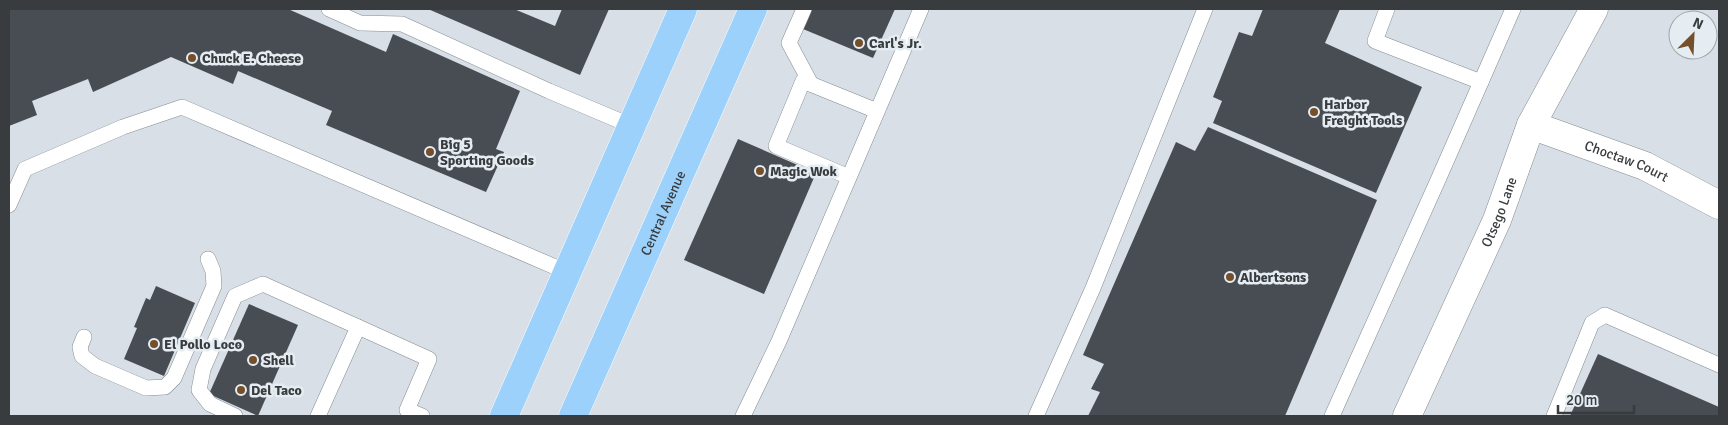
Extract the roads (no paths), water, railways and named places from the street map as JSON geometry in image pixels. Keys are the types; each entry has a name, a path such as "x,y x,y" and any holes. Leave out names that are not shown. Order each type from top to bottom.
{"main road":[{"path":"504,416 683,9"},
{"name":"Central Avenue","path":"572,416 753,9"}],"street":[{"name":"Otsego Lane","path":"1407,416 1497,220 1531,125 1594,9"},
{"name":"Choctaw Court","path":"1531,125 1645,166 1719,205"}],"lane":[{"path":"329,9 360,23 402,24 549,91 632,126"},
{"path":"804,9 789,42 811,84"},
{"path":"743,416 779,341 921,9"},
{"path":"1036,416 1093,288 1205,9"},
{"path":"1387,9 1374,41 1481,82"},
{"path":"1332,416 1512,9"},
{"path":"848,177 776,146 804,81 877,111"},
{"path":"9,205 25,169 123,128 182,107 567,272"},
{"path":"84,337 80,347 82,356 95,366 146,388 166,387 174,378 214,286 213,271 208,259"},
{"path":"235,416 210,404 199,390 202,369 235,296 263,284 429,359 406,413 422,416"},
{"path":"1554,416 1592,323 1605,315 1719,365"},
{"path":"318,416 358,327"}],"place":[{"name":"Carl's Jr.","path":"859,43"},
{"name":"Chuck E. Cheese","path":"192,58"},
{"name":"Harbor Freight Tools","path":"1314,112"},
{"name":"Big 5 Sporting Goods","path":"430,152"},
{"name":"Magic Wok","path":"760,171"},
{"name":"Albertsons","path":"1230,277"},
{"name":"El Pollo Loco","path":"154,344"},
{"name":"Shell","path":"253,360"},
{"name":"Del Taco","path":"241,390"}]}
